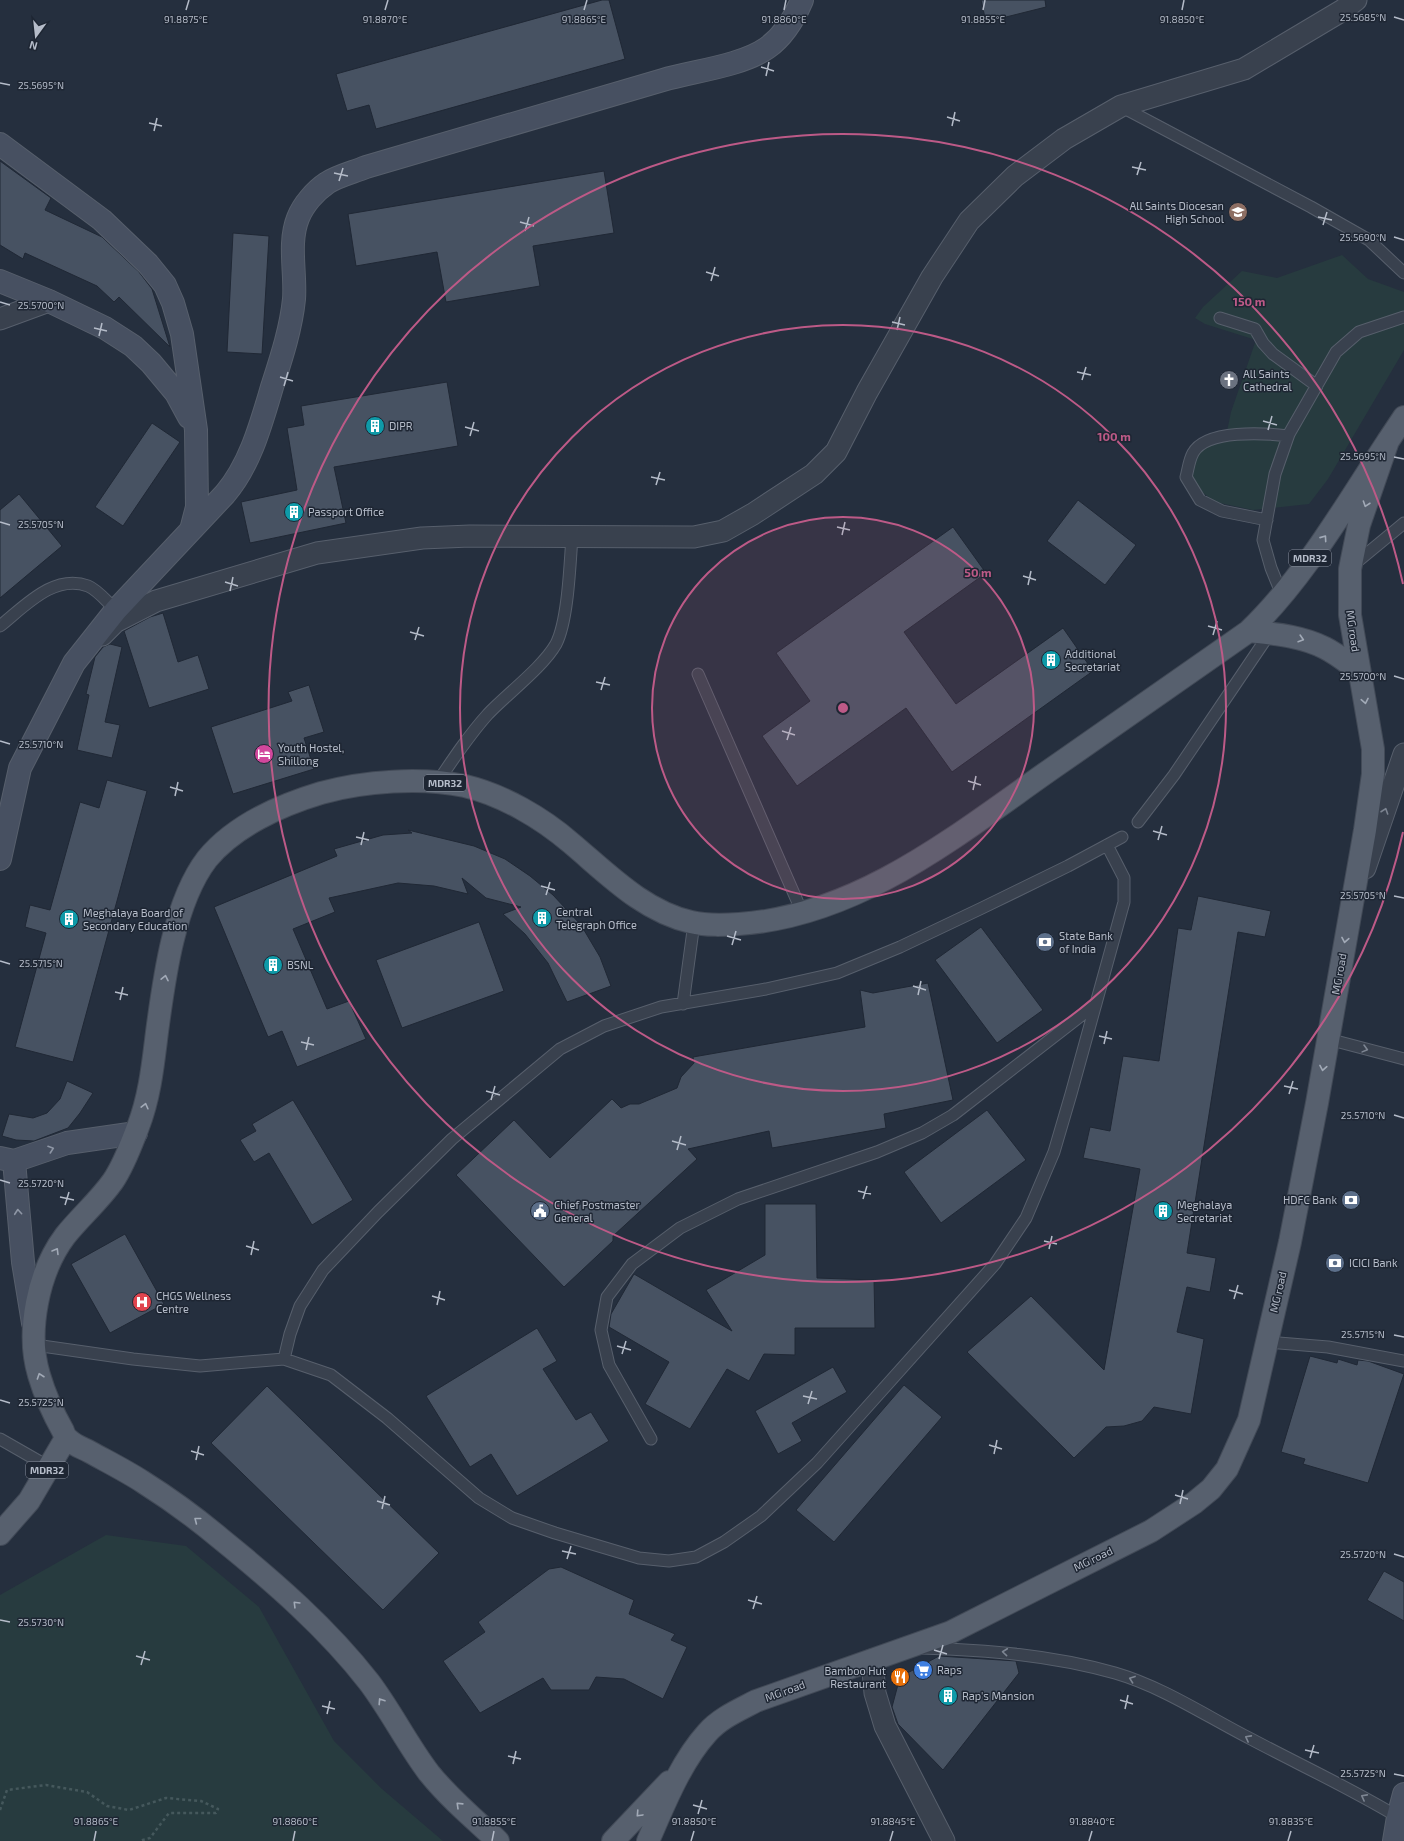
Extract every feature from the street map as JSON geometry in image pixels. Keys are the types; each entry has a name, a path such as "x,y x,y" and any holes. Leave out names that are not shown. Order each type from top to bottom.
{"main road":[{"name":"MG road","path":"648,1841 684,1765 707,1732 732,1714 756,1701 951,1632 1151,1531 1194,1503 1211,1489 1227,1469 1248,1420 1290,1242 1350,914 1373,774 1373,749 1371,729 1350,615 1350,569 1359,525 1388,441 1404,417"},
{"name":"MDR32","path":"0,1534 29,1501 66,1438 39,1375 35,1339 37,1301 54,1254 66,1235 114,1179 136,1133 144,1113 150,1086 163,991 174,939 188,893 197,873 210,855 227,839 250,824 280,809 319,794 350,787 396,782 437,783 462,786 481,791 510,803 564,837 630,894 660,912 694,923 721,925 751,923 783,918 802,912 859,892 939,847 1249,631 1282,595 1330,529 1388,441"},
{"path":"1249,631 1286,635 1325,648 1359,670"},
{"path":"66,1438 138,1478 172,1501 219,1537 291,1599 322,1630 370,1684 409,1745 430,1774 457,1804 498,1841"},
{"path":"613,1841 684,1765"}],"street":[{"path":"0,859 20,768 74,663 116,610 235,482 249,453 276,374 292,314 295,281 293,240 298,218 309,199 327,183 366,167 678,76 746,59 767,49 782,35 795,18 802,0"},
{"path":"74,663 115,622 156,601 318,553 422,538 470,536 694,537 723,531 753,514 814,474 836,452 867,392 932,277 970,221 1015,176 1064,139 1121,106 1244,69 1343,10 1356,0"},
{"path":"0,144 102,220 148,264 165,285 173,304 182,334 196,430 197,507 191,530"},
{"path":"0,281 49,301 104,328 134,346 151,363 176,393 196,430"},
{"path":"0,319 49,301"},
{"path":"1350,914 1404,754"},
{"path":"35,1339 7,1160 67,1143 136,1133"},
{"path":"872,1660 875,1693 885,1726 944,1841"},
{"path":"1394,1841 1404,1794"}],"lane":[{"path":"1121,106 1311,207 1368,240 1404,273"},
{"path":"1282,595 1271,568 1263,540 1275,474 1288,436 1336,352 1359,332 1404,317"},
{"path":"1220,318 1256,329 1263,343 1273,354 1317,386"},
{"path":"1267,520 1222,510 1200,500 1186,477 1193,452 1206,442 1239,433 1263,433 1288,436"},
{"path":"1350,569 1404,523"},
{"path":"437,783 470,736 488,714 542,661 556,644 563,624 572,536"},
{"path":"0,626 37,596 59,584 73,582 89,587 116,610"},
{"path":"1138,822 1174,775 1270,633"},
{"path":"698,674 802,912"},
{"path":"284,1358 290,1334 300,1306 323,1270 378,1212 452,1139 560,1049 604,1026 661,1007 766,989 837,973 900,947 955,921 1122,838"},
{"path":"35,1339 133,1359 200,1366 284,1358 330,1375 387,1418 479,1498 512,1518 555,1533 639,1558 669,1561 696,1557 724,1542 761,1516 817,1463 995,1264 1026,1218 1054,1152 1124,902 1124,878 1107,845"},
{"path":"683,1004 694,923"},
{"path":"651,1439 609,1365 601,1330 607,1297 632,1264 680,1228 738,1199 877,1152 922,1134 953,1115 1096,1004"},
{"path":"1328,1039 1404,1059"},
{"path":"1267,1342 1328,1348 1404,1361"},
{"path":"0,1439 49,1467"},
{"path":"905,1648 987,1650 1022,1654 1073,1662 1116,1674 1153,1687 1251,1740 1368,1798 1398,1817"}],"path":[{"path":"0,1810 7,1790 46,1785 86,1792 107,1806 129,1810 166,1798 201,1801 218,1809 216,1813 169,1813 150,1838 139,1841"}],"green space":[{"path":"1342,255 1368,279 1404,292 1404,350 1328,479 1309,504 1253,510 1215,502 1198,489 1191,475 1197,449 1225,441 1231,412 1256,340 1205,324 1195,318 1203,307 1242,271 1277,278"},
{"path":"106,1535 186,1546 259,1607 334,1741 382,1789 443,1841 0,1841 0,1595"}],"building":[{"path":"602,0 609,0 625,59 376,129 369,105 347,111 336,74"},
{"path":"981,0 1045,0 1046,7 986,22"},
{"path":"0,161 51,198 45,210 102,237 139,272 152,289 170,347 119,297 114,302 97,286 25,253 23,259 0,245"},
{"path":"604,171 614,233 533,246 540,286 446,302 437,252 356,266 348,214"},
{"path":"233,233 269,236 262,354 227,352"},
{"name":"DIPR","path":"447,382 458,446 334,467 346,523 250,543 241,502 297,490 287,428 304,425 301,406"},
{"path":"152,423 180,442 123,526 95,507"},
{"path":"19,494 62,546 0,598 0,510"},
{"path":"1078,500 1136,545 1105,585 1047,541"},
{"name":"Additional Secretariat","path":"953,527 986,573 904,632 956,704 1063,628 1093,671 952,772 906,708 797,786 762,736 810,701 776,653"},
{"path":"163,613 178,662 198,655 209,689 149,708 124,631 150,617"},
{"path":"110,644 122,647 105,722 120,725 112,758 77,750 89,695 86,694 95,657 103,647"},
{"name":"Youth Hostel, Shillong","path":"309,685 324,732 304,738 314,769 233,794 211,727 292,701 288,692"},
{"name":"Meghalaya Board of Secondary Education","path":"107,780 147,791 73,1062 15,1047 46,933 25,927 30,905 50,910 80,802 99,808"},
{"path":"408,830 474,846 505,859 530,876 553,895 581,925 600,957 611,986 567,1002 548,963 525,934 503,914 521,907 486,898 462,878 468,894 434,886 398,883 329,898 335,912 293,929 327,1009 349,1001 366,1039 297,1067 282,1031 268,1037 214,907 337,856 334,849 383,835 412,833"},
{"name":"Meghalaya Secretariat","path":"1198,896 1271,911 1265,937 1238,932 1187,1253 1216,1258 1210,1292 1187,1287 1177,1332 1204,1339 1191,1414 1154,1407 1142,1421 1124,1426 1106,1427 1074,1458 967,1352 1031,1296 1104,1370 1140,1169 1083,1158 1090,1127 1110,1131 1123,1056 1159,1061 1178,928 1191,930"},
{"path":"479,922 504,991 402,1028 376,960"},
{"path":"981,927 1043,1010 997,1043 935,960"},
{"path":"928,983 953,1100 884,1114 886,1128 772,1148 769,1131 688,1149 697,1159 613,1236 613,1241 564,1287 456,1175 514,1120 550,1158 612,1099 621,1108 630,1104 639,1104 677,1088 681,1077 694,1063 693,1057 865,1027 860,990 873,993"},
{"path":"67,1081 93,1093 68,1128 34,1141 16,1140 2,1136 9,1114 33,1118 47,1113 60,1099"},
{"path":"293,1100 353,1200 312,1225 269,1153 254,1162 240,1140 256,1131 252,1124"},
{"path":"987,1110 1026,1160 941,1223 904,1172"},
{"path":"765,1204 816,1204 817,1278 874,1280 875,1328 795,1328 795,1355 764,1354 749,1381 727,1369 690,1429 645,1404 669,1362 609,1327 611,1314 634,1274 732,1331 706,1290 765,1255"},
{"path":"125,1234 164,1304 110,1333 71,1264"},
{"path":"537,1328 557,1361 543,1369 576,1420 591,1412 609,1441 517,1496 491,1454 470,1467 426,1396"},
{"path":"1310,1356 1337,1363 1338,1359 1357,1365 1358,1360 1368,1361 1404,1374 1368,1483 1303,1464 1305,1459 1281,1452"},
{"path":"833,1367 847,1392 792,1423 802,1441 778,1454 755,1411"},
{"path":"904,1385 942,1417 834,1542 796,1510"},
{"path":"267,1386 439,1553 383,1610 211,1443"},
{"path":"561,1567 634,1600 629,1614 675,1634 671,1640 687,1647 663,1699 624,1679 596,1677 589,1690 551,1690 543,1678 480,1713 443,1661 485,1632 478,1622 549,1569"},
{"path":"1384,1571 1404,1582 1404,1621 1367,1600"},
{"name":"Rap's Mansion","path":"939,1656 1016,1661 1019,1673 943,1770 898,1724 892,1707 900,1677"}],"place":[{"name":"All Saints Diocesan High School","path":"1238,212"},
{"name":"All Saints Cathedral","path":"1229,380"},
{"name":"DIPR","path":"375,426"},
{"name":"Passport Office","path":"294,512"},
{"name":"Additional Secretariat","path":"1051,660"},
{"name":"Youth Hostel, Shillong","path":"264,754"},
{"name":"Central Telegraph Office","path":"542,918"},
{"name":"Meghalaya Board of Secondary Education","path":"69,919"},
{"name":"State Bank of India","path":"1045,942"},
{"name":"BSNL","path":"273,965"},
{"name":"HDFC Bank","path":"1351,1200"},
{"name":"Chief Postmaster General","path":"540,1211"},
{"name":"Meghalaya Secretariat","path":"1163,1211"},
{"name":"ICICI Bank","path":"1335,1263"},
{"name":"CHGS Wellness Centre","path":"142,1302"},
{"name":"Raps","path":"923,1670"},
{"name":"Bamboo Hut Restaurant","path":"900,1677"},
{"name":"Rap's Mansion","path":"948,1696"}]}
